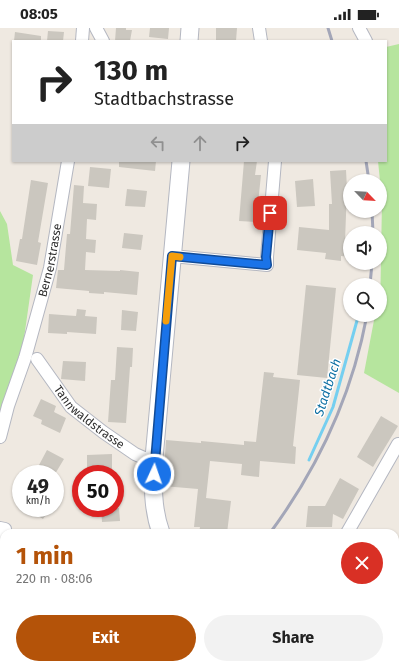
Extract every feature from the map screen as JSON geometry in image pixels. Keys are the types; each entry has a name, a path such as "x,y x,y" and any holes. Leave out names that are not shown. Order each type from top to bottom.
{"main road":[{"path":"189,40 190,28"},
{"path":"160,529 154,507 154,458 181,162"}],"street":[{"path":"82,40 83,28"},
{"path":"96,28 102,40"},
{"path":"259,28 261,40"},
{"path":"359,28 365,40"},
{"name":"Bernerstrasse","path":"0,437 8,406 31,359 50,268 68,162"},
{"path":"172,256 267,265 266,257 275,162"},
{"name":"Tannwaldstrasse","path":"31,359 72,407 103,432 135,454 144,458 154,458"},
{"path":"349,529 398,444"}],"green space":[{"path":"399,44 399,393 364,373 374,322 387,322 387,278 381,278 381,270 387,270 387,226 382,226 382,218 387,218 387,174 379,174 378,162 387,162 387,47"},
{"path":"0,211 7,224 13,265 33,275 22,352 0,427"}],"building":[{"path":"116,28 126,28 126,30 132,30 130,40 115,40"},
{"path":"150,28 169,28 168,39 149,37"},
{"path":"216,28 237,28 236,40 216,40"},
{"path":"48,31 64,32 63,40 47,40"},
{"path":"15,32 41,36 41,40 14,40"},
{"path":"119,162 156,162 155,171 119,167"},
{"path":"244,162 257,162 255,175 261,175 256,222 239,221"},
{"path":"90,167 111,169 109,188 88,186"},
{"path":"346,170 346,174 343,174 343,218 346,218 346,226 343,226 343,256 341,256 341,261 325,259 326,253 297,250 299,227 329,230 329,204 332,204 330,171"},
{"path":"313,179 315,206 297,207 295,181"},
{"path":"31,180 48,183 38,242 41,243 37,265 16,261 20,239 22,239"},
{"path":"74,185 84,186 83,203 97,204 96,220 87,219 86,239 96,240 95,253 86,252 85,270 120,270 139,272 137,295 104,292 104,294 89,293 89,291 56,288 58,270 64,270 67,234 70,234"},
{"path":"127,189 147,191 145,207 125,206"},
{"path":"124,233 143,235 141,250 122,248"},
{"path":"306,285 336,288 327,378 297,375"},
{"path":"77,309 86,310 85,316 97,317 96,334 67,332 67,334 48,333 49,314 76,316"},
{"path":"122,310 138,312 136,331 121,330"},
{"path":"117,347 133,348 132,367 130,367 126,423 108,422 111,380 115,380"},
{"path":"63,361 86,362 85,381 61,379"},
{"path":"264,372 274,373 273,377 300,380 293,446 296,447 295,464 260,461 259,477 241,475 242,464 210,461 206,498 231,501 228,529 200,529 200,527 194,527 198,489 163,486 166,440 201,443 201,441 244,445 244,441 256,442"},
{"path":"41,399 56,406 54,412 66,418 60,433 41,424 42,420 33,416"},
{"path":"381,416 398,426 373,467 357,457"},
{"path":"47,450 64,459 60,465 39,465"},
{"path":"112,454 112,465 87,465 87,455"},
{"path":"340,478 359,489 343,519 333,514 332,527 306,527 308,506 325,506"},
{"path":"102,517 120,517 120,521 102,522"}],"waterway":[{"name":"Stadtbach","path":"309,460 333,407 357,322"}],"railway":[{"path":"328,28 332,40"},
{"path":"366,162 368,174"},
{"path":"372,218 373,226"},
{"path":"371,270 371,278"},
{"path":"273,529 303,483 331,430 352,374 365,322"}],"slow traffic":[{"path":"166,321 172,256 180,257"}],"route":[{"path":"154,474 156,431 172,256 267,265 266,257 270,213"}]}
